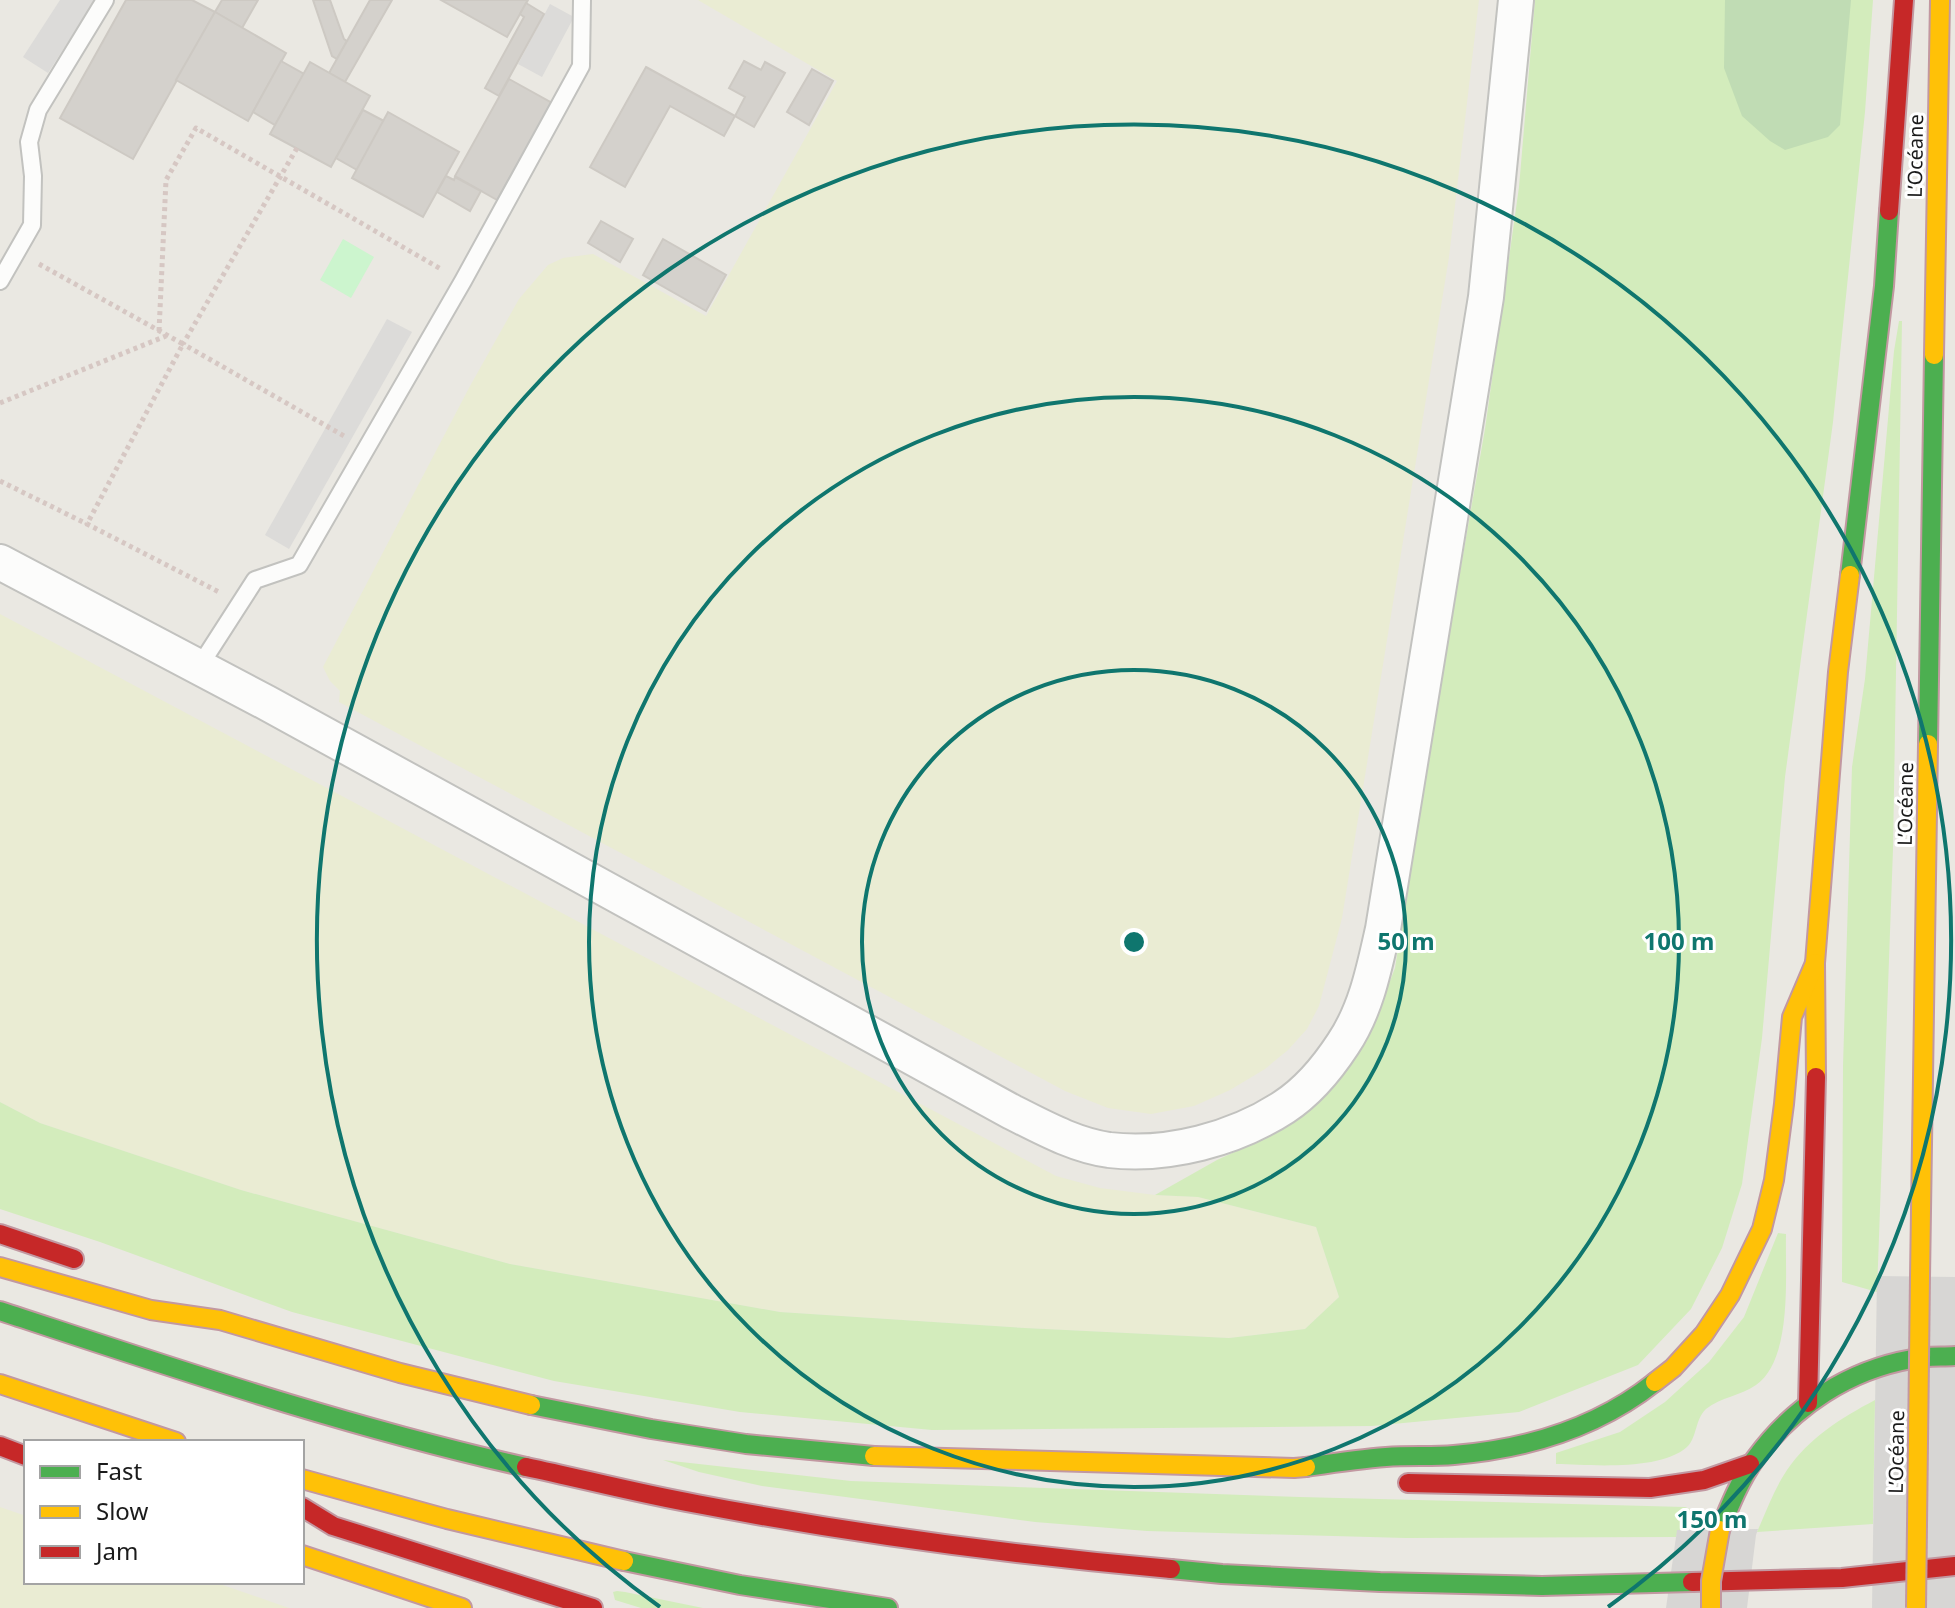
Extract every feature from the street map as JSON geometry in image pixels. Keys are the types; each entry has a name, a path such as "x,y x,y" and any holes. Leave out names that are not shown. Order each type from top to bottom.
{"highway":[{"path":"1808,1403 1816,1099 1815,963 1838,672 1884,286 1904,0"},
{"name":"L’Océane","path":"1916,1608 1940,0"},
{"path":"0,1267 151,1310 220,1320 400,1373 559,1412 746,1444 922,1459 1294,1468 1387,1457 1466,1454 1503,1449 1553,1437 1614,1410 1673,1368 1704,1334 1730,1295 1762,1229 1774,1180 1792,1017 1815,963"},
{"path":"0,1234 88,1264"},
{"path":"173,1296 220,1320"},
{"path":"0,1311 231,1387 369,1427 519,1465 695,1504 889,1537 1046,1558 1192,1571 1380,1582 1542,1586 1842,1578 1955,1566"},
{"path":"1711,1608 1711,1581 1720,1530 1728,1507 1750,1464 1776,1431 1808,1403 1843,1381 1872,1369 1923,1357 1955,1356"},
{"path":"0,1384 170,1440"},
{"path":"0,1446 24,1455"},
{"path":"1386,1483 1650,1488 1704,1480 1750,1464"},
{"path":"1294,1468 1355,1480"},
{"path":"304,1480 505,1533 684,1574 888,1608"},
{"path":"304,1508 333,1526 593,1608"},
{"path":"304,1556 462,1608"}],"street":[{"path":"0,562 199,667 1064,1138 1108,1150 1161,1151 1206,1141 1251,1126 1286,1106 1317,1078 1344,1043 1368,993 1385,914 1486,297 1516,0"}],"lane":[{"path":"0,281 32,225 33,176 29,142 38,110 105,0"},
{"path":"199,667 255,580 299,565 463,281 581,66 582,0"}],"path":[{"path":"159,331 166,180 196,128 463,281"},
{"path":"87,524 183,344 297,148"},
{"path":"17,251 366,449"},
{"path":"0,403 167,336"},
{"path":"0,481 240,603"}],"green space":[{"path":"698,0 1479,0 1449,257 1342,918 1319,1006 1307,1029 1265,1069 1230,1090 1194,1106 1151,1114 1108,1108 1065,1091 339,702 340,691 323,667 519,299 548,265 563,258 593,254 706,316 837,81"},
{"path":"1535,0 1873,0 1865,112 1833,422 1785,777 1762,1038 1742,1184 1722,1248 1691,1309 1638,1365 1519,1412 1372,1426 932,1430 740,1412 554,1381 292,1312 0,1209 0,1102 40,1123 241,1190 510,1264 780,1312 1229,1338 1305,1329 1339,1297 1316,1227 1198,1197 1155,1195 1217,1160 1278,1132 1322,1099 1369,1035 1395,968 1485,429 1519,187"},
{"path":"1725,0 1851,0 1840,125 1828,137 1785,150 1742,116 1724,68"},
{"path":"343,239 374,257 351,298 320,280"},
{"path":"1899,321 1902,321 1893,849 1877,1292 1842,1282 1843,1066 1852,767 1865,679"},
{"path":"0,614 1056,1176 1100,1188 1198,1197 1316,1227 1339,1297 1305,1329 1229,1338 780,1312 510,1264 241,1190 40,1123 0,1102"},
{"path":"1778,1233 1786,1234 1786,1293 1781,1337 1768,1373 1750,1389 1706,1409 1693,1439 1675,1455 1625,1465 1556,1464 1556,1453 1620,1432 1665,1402 1709,1362 1744,1317"},
{"path":"1875,1400 1873,1524 1757,1532 1778,1485 1805,1448 1826,1430"},
{"path":"663,1460 851,1481 1690,1509 1687,1530 1678,1531 1676,1537 1406,1538 1147,1531 1035,1522 762,1486 699,1472"},
{"path":"0,1507 24,1515 24,1584 220,1584 289,1608 0,1608"},
{"path":"613,1592 703,1608 641,1608 615,1600"}],"shaded area":[{"path":"60,0 95,0 48,73 23,57"},
{"path":"550,4 574,17 542,77 518,64"},
{"path":"387,319 412,332 289,549 265,535"}],"pier":[{"path":"1877,1276 1955,1277 1955,1608 1872,1608"},
{"path":"1758,1529 1747,1608 1666,1608 1677,1530"}],"building":[{"path":"126,0 192,0 215,12 133,159 60,118"},
{"path":"222,0 258,0 242,28 215,12"},
{"path":"313,0 330,0 347,41 337,59 332,56"},
{"path":"370,0 392,0 345,82 329,73"},
{"path":"441,0 528,0 507,37"},
{"path":"526,3 544,14 499,96 485,88 524,17 520,14"},
{"path":"215,12 286,53 248,121 176,80"},
{"path":"281,61 304,74 275,125 253,112"},
{"path":"744,61 761,70 765,62 785,73 754,127 735,116 745,97 729,88"},
{"path":"310,62 370,96 331,167 270,134"},
{"path":"646,67 735,116 724,136 670,106 625,187 590,167"},
{"path":"812,69 833,81 809,125 787,112"},
{"path":"509,79 552,103 497,200 455,176"},
{"path":"363,110 384,121 357,170 336,158"},
{"path":"388,112 459,152 423,217 352,178"},
{"path":"446,176 454,180 455,177 481,191 470,211 437,192"},
{"path":"601,221 633,239 620,262 588,243"},
{"path":"663,239 726,275 706,311 643,275"}],"traffic: fast":[{"path":"1850,575 1884,286 1889,211"},
{"path":"1928,744 1934,355"},
{"path":"0,1311 327,1415 526,1467"},
{"path":"1720,1530 1740,1484 1755,1459 1805,1407 1845,1382 1889,1364 1917,1358 1955,1356"},
{"path":"1306,1467 1376,1458 1446,1456 1508,1448 1585,1424 1633,1398 1655,1382"},
{"path":"531,1405 746,1444 874,1456"},
{"path":"624,1561 740,1585 888,1608"},
{"path":"1171,1569 1380,1582 1542,1586 1692,1582"}],"traffic: slow":[{"path":"1934,355 1940,0"},
{"path":"1816,1077 1815,963 1838,672 1850,575"},
{"path":"1920,1277 1928,744"},
{"path":"1655,1382 1673,1368 1704,1334 1730,1295 1762,1229 1774,1180 1792,1017 1815,963"},
{"path":"0,1267 151,1310 220,1320 400,1373 531,1405"},
{"path":"1916,1608 1920,1277"},
{"path":"0,1384 170,1440"},
{"path":"874,1456 1306,1467"},
{"path":"304,1480 447,1519 624,1561"},
{"path":"1711,1608 1711,1581 1720,1530"},
{"path":"304,1556 462,1608"}],"traffic: jam":[{"path":"1889,211 1904,0"},
{"path":"1808,1403 1816,1077"},
{"path":"0,1234 74,1259"},
{"path":"0,1446 24,1455"},
{"path":"1408,1483 1650,1488 1704,1480 1750,1464"},
{"path":"526,1467 676,1500 815,1525 993,1550 1171,1569"},
{"path":"304,1508 333,1526 593,1608"},
{"path":"1692,1582 1842,1578 1955,1566"}]}
